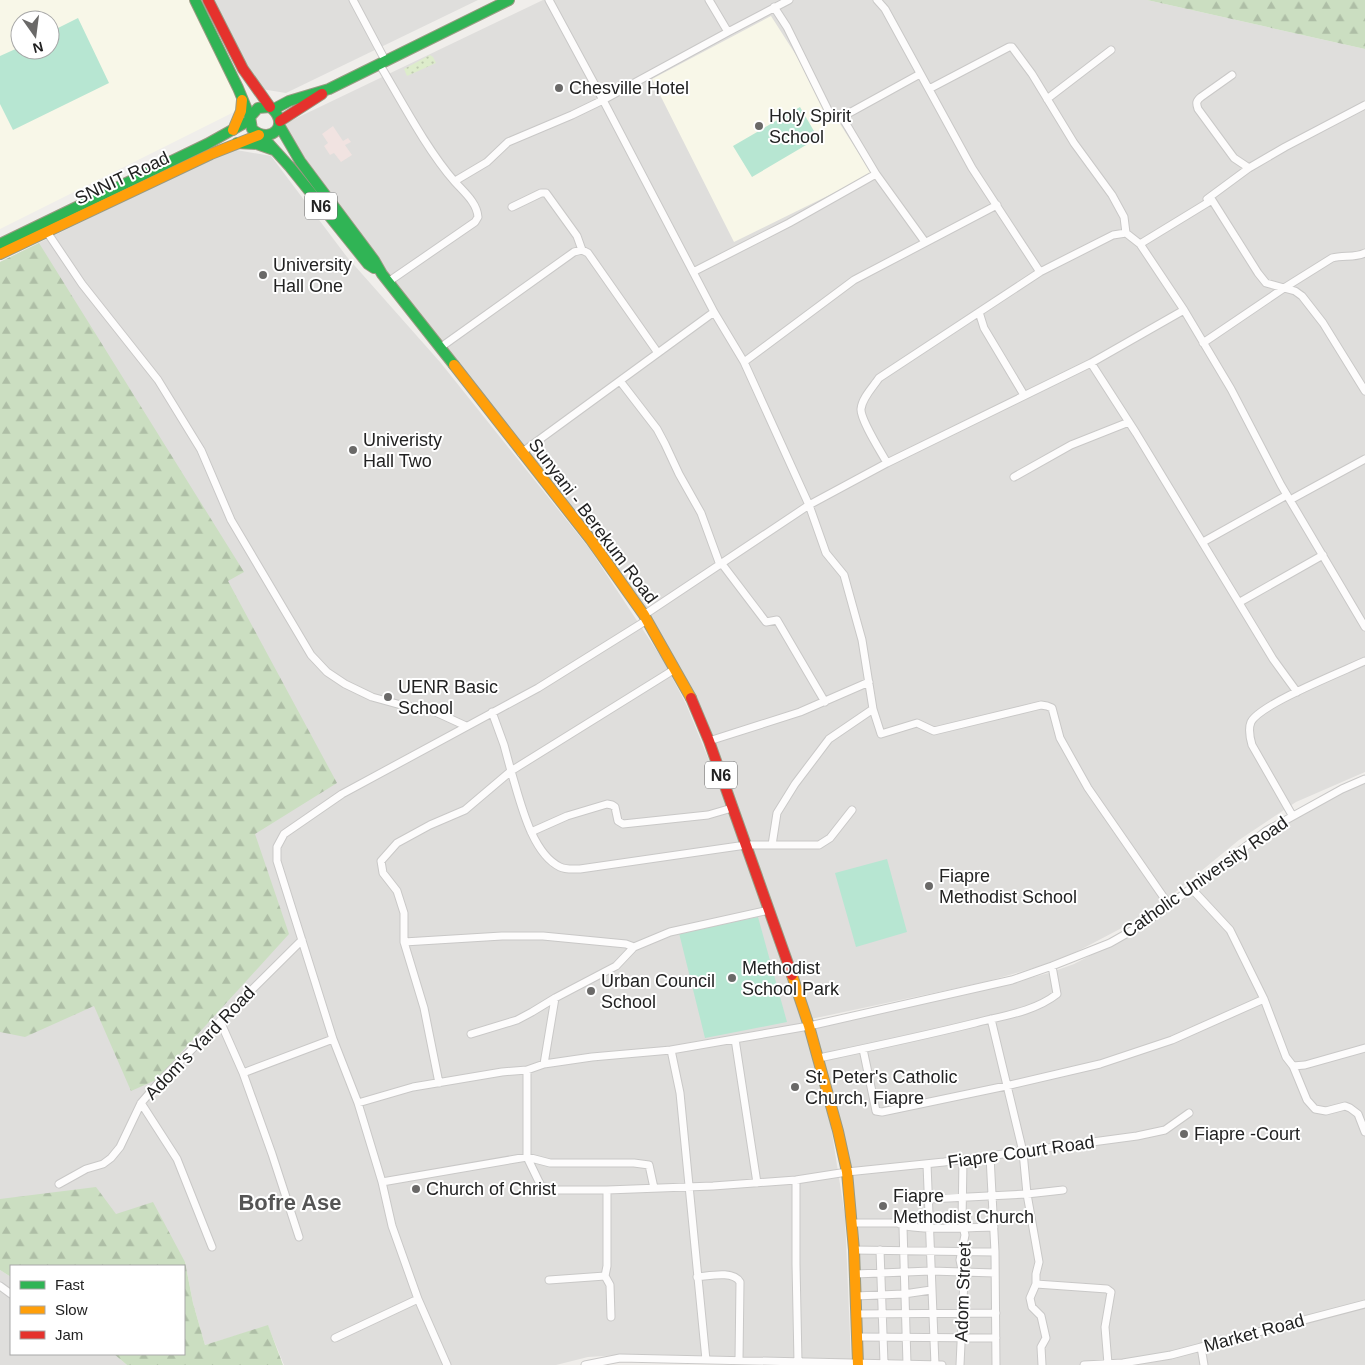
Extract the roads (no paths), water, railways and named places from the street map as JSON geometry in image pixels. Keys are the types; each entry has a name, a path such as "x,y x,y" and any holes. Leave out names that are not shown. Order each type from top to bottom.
{"main road":[{"name":"N6","path":"195,0 242,98 252,129 261,136"},
{"name":"N6","path":"208,0 239,63 259,94 279,116 280,123"},
{"path":"250,119 258,108 272,108 329,89 509,0"},
{"path":"261,136 273,134 280,123 329,89"},
{"path":"233,130 241,111 242,98"},
{"name":"SNNIT Road","path":"0,244 233,130 250,119"},
{"name":"Sunyani - Berekum Road","path":"280,123 300,160 374,260 385,278 591,540 645,618 693,701 709,740 809,1026 838,1131 847,1172 854,1250 858,1364"},
{"name":"Sunyani - Berekum Road","path":"261,136 276,151 368,264 385,278"},
{"name":"SNNIT Road","path":"0,254 237,143 261,136"},
{"path":"237,143 257,144 276,151"}],"street":[{"path":"353,0 383,63 424,139 478,211 478,217 474,222 385,278"},
{"path":"549,0 714,312 744,362 810,505 826,553 844,575 862,640 873,709 881,734 918,723 934,731 1041,705 1052,708 1060,738 1088,788 1169,905"},
{"path":"709,0 728,32"},
{"path":"455,181 487,162 508,142 603,100 789,0"},
{"path":"877,0 885,10 972,168 1040,272"},
{"path":"774,8 787,28 830,112 842,116 876,174 925,242"},
{"path":"929,90 1008,47 1012,47 1074,143 1112,195 1124,217 1126,234"},
{"path":"1047,99 1111,50"},
{"path":"842,116 920,74"},
{"path":"1232,75 1197,100 1196,104 1234,158 1249,168"},
{"path":"1140,244 1211,197 1249,168 1365,105"},
{"path":"693,272 789,223 876,174"},
{"path":"512,207 541,192 546,193 577,236 582,250"},
{"path":"1140,244 1212,200 1258,273 1266,282 1296,291 1302,296 1323,323 1365,391"},
{"path":"744,362 854,280 997,205"},
{"path":"47,232 86,290 158,380 201,450 231,520 312,654 327,672 344,684 372,697 401,705 431,710 466,726"},
{"path":"887,463 864,419 861,409 864,400 880,378 1040,272 1101,240 1113,235 1126,234 1140,244 1184,310 1289,497 1365,627"},
{"path":"441,347 574,252 582,250 588,253 658,354"},
{"path":"1203,343 1332,258 1340,256 1355,257 1365,253"},
{"path":"448,1365 418,1299 392,1226 382,1182 358,1103 334,1039 277,860 277,847 284,834 342,794 538,688 645,618 721,564 810,505 887,463 1024,394 1091,363 1184,310"},
{"path":"521,453 714,312"},
{"path":"979,312 984,328 1024,394"},
{"path":"1091,363 1273,658 1296,692"},
{"path":"620,381 661,436 701,513 721,564 766,622 777,620 825,702"},
{"path":"1014,477 1072,445 1129,422"},
{"path":"1203,542 1365,459"},
{"path":"1240,602 1323,556"},
{"path":"1292,815 1252,745 1249,735 1251,722 1259,713 1296,692 1365,661"},
{"path":"439,1083 424,1008 404,942 404,914 397,891 383,874 380,861 397,843 430,825 465,810 511,771 675,669"},
{"path":"709,740 800,712 869,682"},
{"path":"772,845 777,813 795,784 829,739 873,709"},
{"path":"492,712 531,832 548,860 562,868 580,869 746,844 819,845 830,838 852,810"},
{"name":"Catholic University Road","path":"358,1103 413,1087 502,1072 527,1070 544,1064 592,1057 671,1050 809,1026 1012,980 1110,943 1147,922 1250,842 1292,815 1342,788 1365,779"},
{"path":"531,832 567,816 607,804 615,807 618,821 623,824 708,815 732,808"},
{"path":"1190,888 1230,930 1264,999 1286,1057 1293,1066 1307,1100 1315,1109 1326,1111 1345,1106 1350,1108 1358,1114 1365,1132"},
{"path":"470,1034 517,1020 616,966 634,947 670,932 769,910"},
{"path":"404,942 502,936 543,936 626,944 634,947"},
{"name":"Adom's Yard Road","path":"60,1184 86,1169 103,1164 111,1158 120,1147 141,1104 174,1066 302,940"},
{"path":"819,1058 1026,1010 1050,1000 1057,994 1052,966"},
{"path":"544,1064 555,998"},
{"path":"863,1049 876,1111 882,1112 1100,1064 1172,1040 1264,999"},
{"path":"991,1019 1023,1152 1027,1194 1039,1262 1036,1284 1030,1298 1032,1307 1041,1316 1046,1338 1041,1347 1042,1365"},
{"path":"220,1021 243,1074 299,1237"},
{"path":"735,1038 757,1183"},
{"path":"243,1074 334,1039"},
{"path":"1293,1066 1305,1065 1365,1048"},
{"path":"671,1050 680,1093 706,1360"},
{"path":"527,1070 527,1157"},
{"path":"141,1104 177,1159 212,1248"},
{"name":"Fiapre Court Road","path":"527,1157 541,1186 556,1190 607,1190 757,1183 963,1160 1146,1134 1165,1130 1190,1113"},
{"path":"990,1156 995,1252 996,1365"},
{"path":"382,1182 527,1157 550,1163 634,1162 649,1165 654,1188"},
{"name":"Adom Street","path":"960,1365 964,1279 960,1260 965,1235 962,1197 963,1160"},
{"path":"928,1164 935,1365"},
{"path":"796,1180 798,1362"},
{"path":"607,1190 605,1276 610,1286 611,1317"},
{"path":"929,1199 1027,1194 1063,1190"},
{"path":"851,1223 898,1223 903,1227 929,1228 994,1226"},
{"path":"903,1227 907,1364"},
{"path":"854,1250 995,1252"},
{"path":"880,1250 884,1364"},
{"path":"855,1274 931,1271 995,1273"},
{"path":"697,1277 732,1275 738,1278 740,1282 739,1360"},
{"path":"549,1280 605,1276"},
{"path":"1036,1284 1107,1290 1111,1292 1105,1327 1108,1364"},
{"path":"855,1296 906,1294 931,1290"},
{"path":"335,1338 418,1299"},
{"name":"Market Road","path":"1084,1365 1108,1364 1171,1355 1365,1304"},
{"path":"856,1314 996,1313"},
{"path":"857,1338 996,1338"},
{"path":"1201,1347 1204,1365"},
{"path":"585,1365 620,1358 739,1360 762,1363 942,1365"}],"place":[{"name":"Chesville Hotel","path":"559,88"},
{"name":"Holy Spirit School","path":"759,126"},
{"name":"University Hall One","path":"263,275"},
{"name":"Univeristy Hall Two","path":"353,450"},
{"name":"UENR Basic School","path":"388,697"},
{"name":"Fiapre Methodist School","path":"929,886"},
{"name":"Methodist School Park","path":"732,978"},
{"name":"Urban Council School","path":"591,991"},
{"name":"St. Peter's Catholic Church, Fiapre","path":"795,1087"},
{"name":"Fiapre -Court","path":"1184,1134"},
{"name":"Church of Christ","path":"416,1189"},
{"name":"Fiapre Methodist Church","path":"883,1206"}],"district":[{"name":"Bofre Ase","path":"290,1202"}]}
